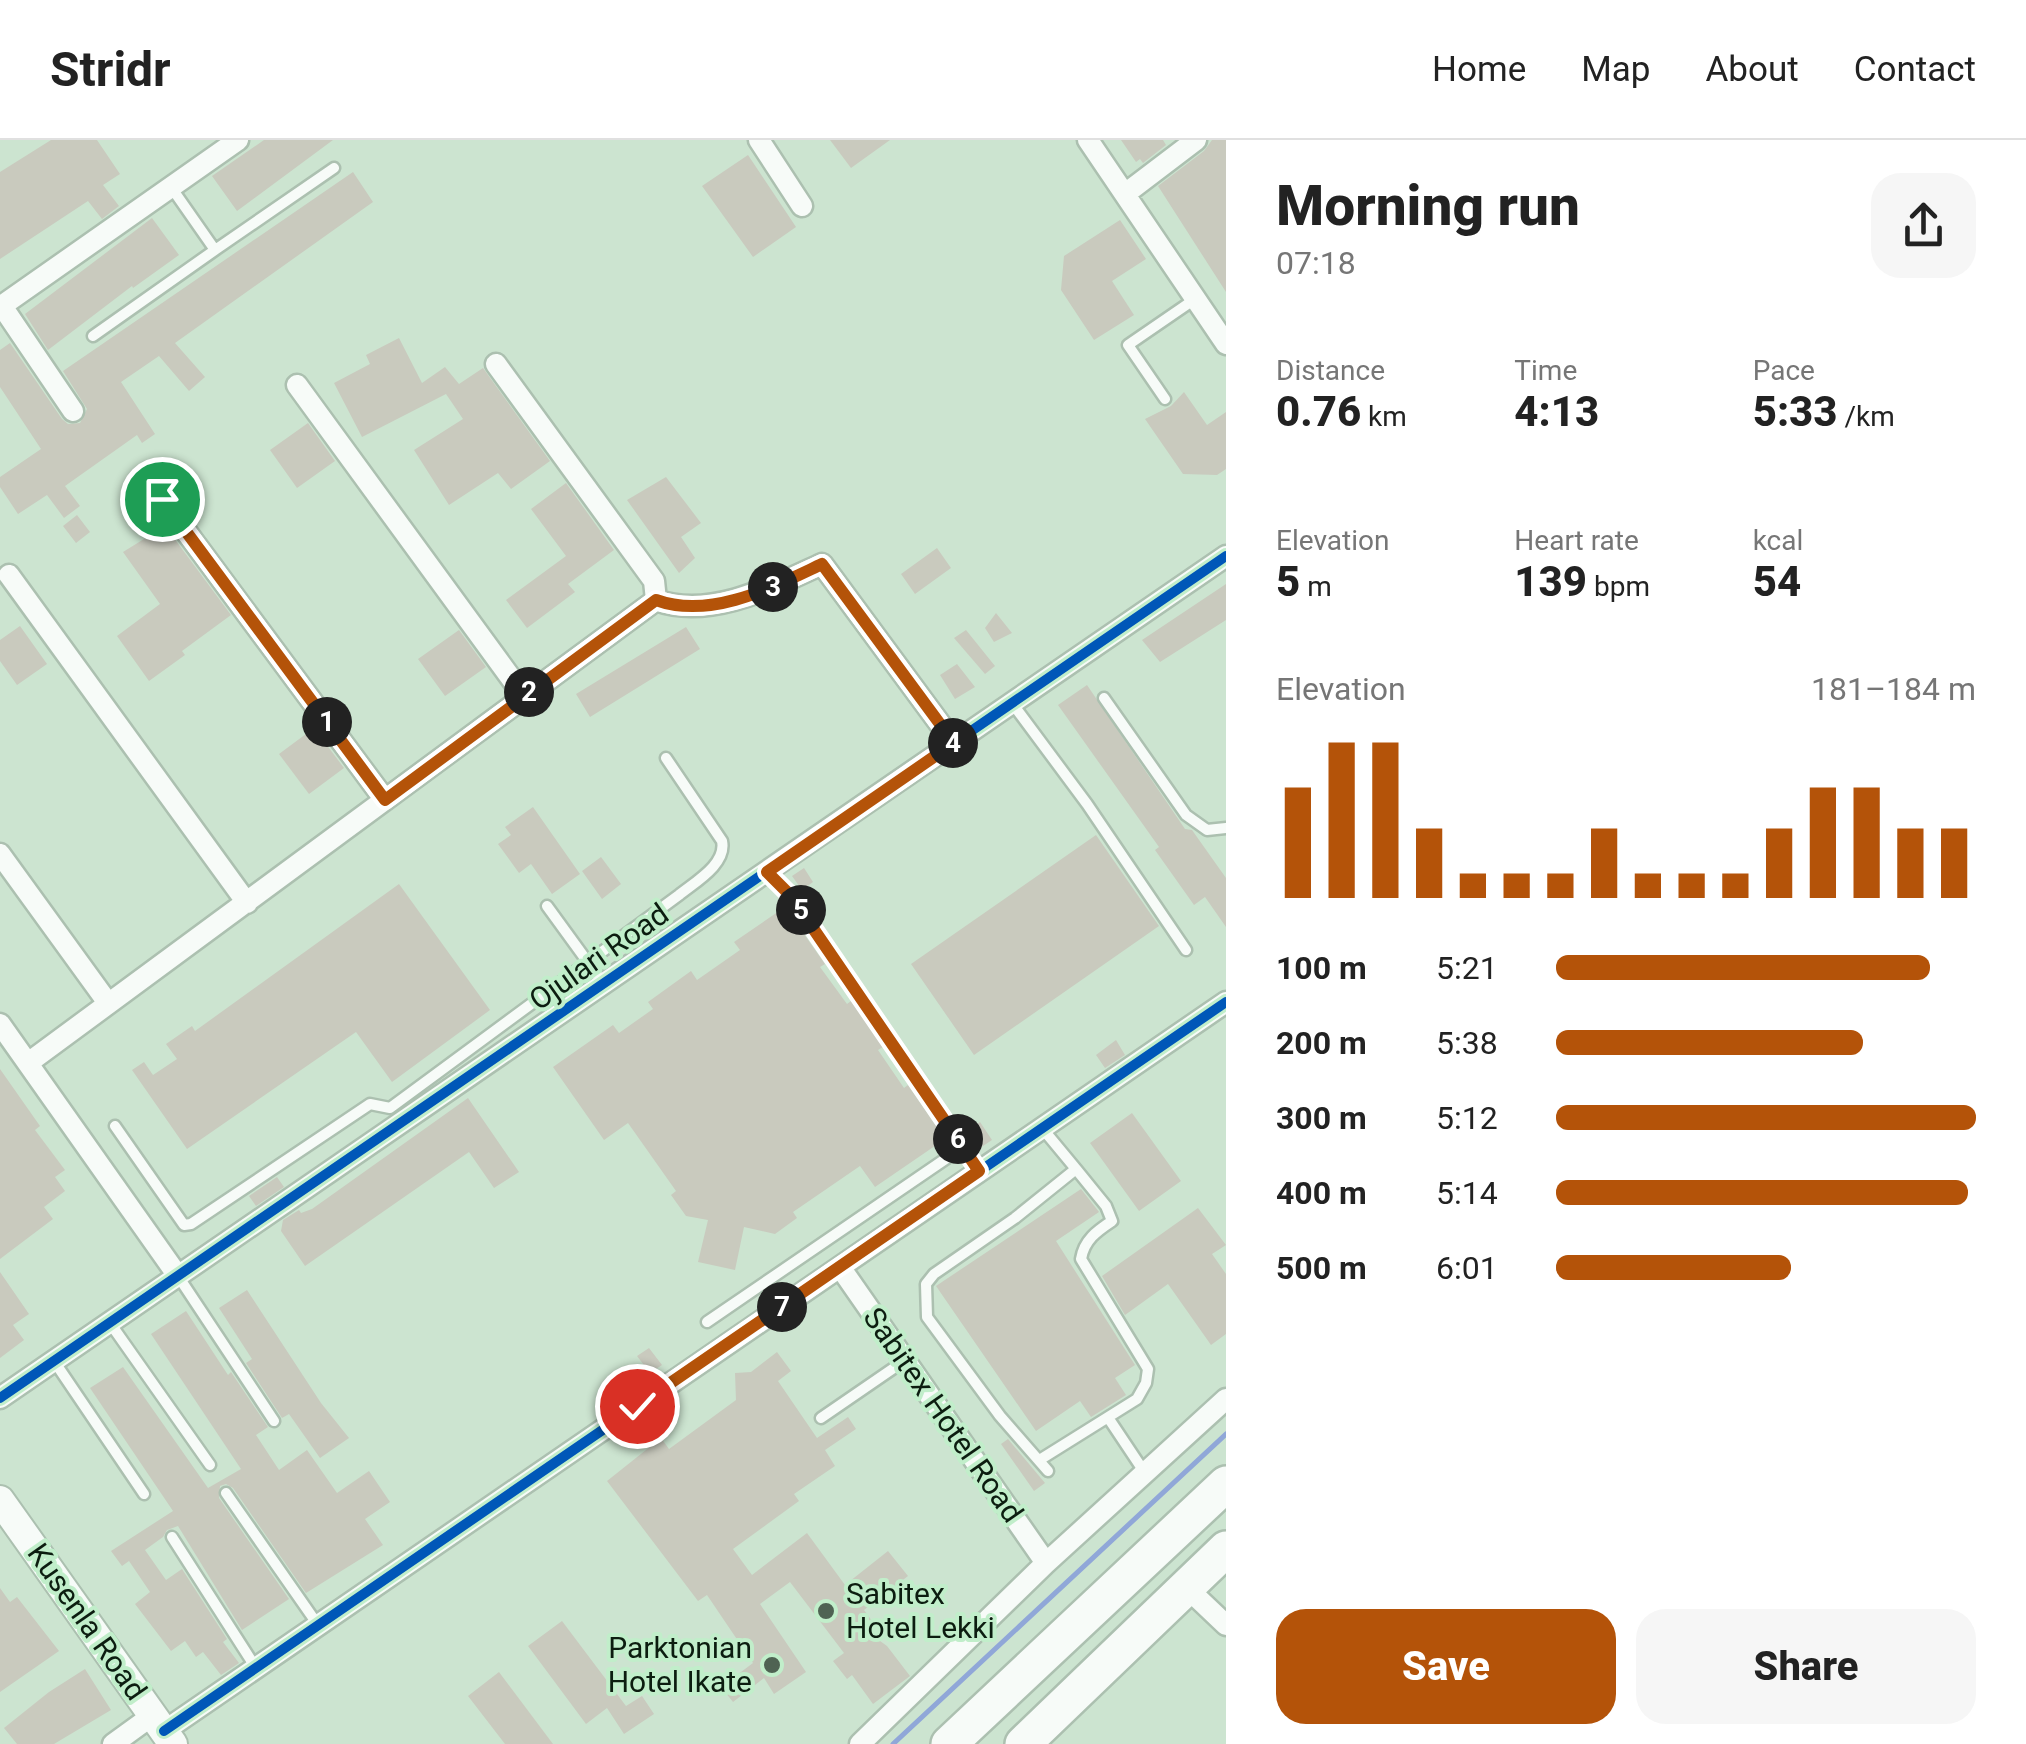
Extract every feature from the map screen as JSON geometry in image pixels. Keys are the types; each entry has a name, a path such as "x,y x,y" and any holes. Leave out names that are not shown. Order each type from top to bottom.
{"highway":[{"path":"948,1744 1226,1484"},
{"path":"1023,1744 1226,1549"}],"main road":[{"name":"Kusenla Road","path":"0,1500 163,1730"}],"street":[{"path":"73,411 1,307 238,140"},
{"path":"758,140 802,206"},
{"path":"1088,140 1226,344"},
{"path":"1125,194 1196,140"},
{"path":"496,364 654,581 656,600"},
{"path":"297,385 524,696"},
{"path":"162,499 385,800"},
{"name":"Ojulari Road","path":"0,1398 1226,556"},
{"path":"656,600 688,608 762,592 822,564 954,743"},
{"path":"9,575 248,902"},
{"path":"28,1063 656,600"},
{"path":"0,854 108,1003"},
{"path":"113,1744 163,1730 256,1668 1226,1002"},
{"path":"0,1024 178,1276"},
{"name":"Sabitex Hotel Road","path":"840,1266 1046,1563"},
{"path":"860,1744 1046,1563 1226,1399"},
{"path":"1186,1588 1226,1626"}],"lane":[{"path":"93,336 334,168"},
{"path":"171,187 215,250"},
{"path":"1165,399 1128,344 1195,299"},
{"path":"1104,698 1186,815 1207,830 1226,828"},
{"path":"1012,703 1087,804 1186,950"},
{"path":"115,1126 180,1221 191,1224 370,1104 390,1108 679,895 721,859 722,841 666,758"},
{"path":"767,872 791,896 979,1171"},
{"path":"547,906 604,984"},
{"path":"1041,1459 1137,1399 1148,1369 1081,1259 1083,1248 1095,1233 1112,1221 1106,1206 1042,1128"},
{"path":"706,1322 963,1147"},
{"path":"1048,1471 1000,1416 927,1317 924,1302 926,1284 950,1262 1015,1218 1076,1169"},
{"path":"178,1276 274,1420"},
{"path":"110,1323 210,1466"},
{"path":"821,1418 905,1360"},
{"path":"54,1361 144,1494"},
{"path":"1109,1419 1144,1473"},
{"path":"226,1493 318,1625"},
{"path":"172,1537 256,1668"}],"building":[{"path":"51,140 97,140 120,174 103,185 119,206 102,219 88,201 0,259 0,172"},
{"path":"264,140 333,140 237,211 212,176"},
{"path":"830,140 890,140 851,168"},
{"path":"1121,140 1163,140 1166,145 1143,163 1140,159 1136,162"},
{"path":"1212,140 1226,140 1226,292 1158,186 1204,151"},
{"path":"748,155 796,227 753,257 702,186"},
{"path":"353,172 373,202 175,343 205,377 189,391 159,356 121,382 155,434 142,443 137,435 65,486 80,506 64,518 47,495 18,514 0,487 0,477 41,449 0,387 0,350 10,343 62,419 68,424 80,423 87,409 63,371"},
{"path":"152,218 179,255 48,350 25,314"},
{"path":"1120,220 1146,259 1112,281 1134,315 1094,340 1061,290 1064,256"},
{"path":"399,338 422,383 445,367 459,384 483,368 550,461 511,489 498,473 449,505 414,450 463,419 446,394 362,437 334,383 370,364 366,355"},
{"path":"1184,392 1207,425 1226,412 1226,469 1217,475 1183,474 1145,419 1171,406"},
{"path":"308,423 335,461 297,488 270,450"},
{"path":"666,477 701,523 681,537 695,558 679,573 627,500"},
{"path":"566,483 614,550 568,584 575,592 527,628 506,600 566,556 531,509"},
{"path":"77,515 90,532 76,543 63,526"},
{"path":"165,526 231,615 149,681 117,636 160,604 123,552"},
{"path":"937,548 951,568 915,594 901,574"},
{"path":"1226,584 1226,620 1160,662 1142,640"},
{"path":"996,613 1012,633 994,642 985,628"},
{"path":"20,626 47,664 17,685 0,661 0,640"},
{"path":"686,627 700,649 590,717 576,694"},
{"path":"459,630 486,667 445,696 418,659"},
{"path":"966,630 995,666 985,674 954,638"},
{"path":"957,664 975,687 955,699 940,675"},
{"path":"1087,685 1185,829 1192,830 1226,878 1226,927 1205,897 1194,905 1155,850 1159,847 1058,705"},
{"path":"314,728 344,768 309,794 279,754"},
{"path":"533,807 580,874 552,894 531,864 519,873 498,844 511,835 505,827"},
{"path":"1096,835 1159,926 974,1055 911,964"},
{"path":"601,857 621,884 602,899 582,871"},
{"path":"804,868 813,882 802,890 792,876"},
{"path":"399,884 490,1010 392,1082 356,1032 187,1149 132,1070 144,1062 153,1075 177,1059 166,1044 192,1026 195,1031"},
{"path":"785,907 825,964 820,967 847,1004 851,1001 883,1047 878,1050 945,1139 875,1187 860,1166 793,1212 797,1218 775,1234 744,1227 735,1270 698,1262 708,1220 686,1216 671,1195 676,1191 628,1123 604,1140 553,1067 613,1025 619,1033 653,1009 648,1002 691,971 697,980 740,950 734,942"},
{"path":"1116,1040 1125,1055 1105,1068 1096,1055"},
{"path":"0,1069 40,1126 35,1130 65,1170 55,1177 65,1191 44,1207 53,1219 0,1259"},
{"path":"468,1098 519,1172 494,1188 469,1152 305,1266 281,1231 283,1220 299,1210 301,1213 312,1209"},
{"path":"1132,1113 1181,1181 1139,1211 1090,1143"},
{"path":"980,1122 992,1140 980,1148 968,1131"},
{"path":"277,1177 284,1187 256,1206 249,1196"},
{"path":"1081,1189 1099,1212 1056,1241 1135,1365 1115,1378 1126,1395 1091,1417 1080,1401 1036,1431 936,1286"},
{"path":"1198,1208 1226,1245 1212,1254 1226,1274 1226,1334 1211,1345 1168,1284 1125,1315 1102,1276"},
{"path":"0,1272 29,1314 13,1325 24,1340 0,1358"},
{"path":"247,1290 321,1403 349,1438 320,1458 289,1414 282,1418 246,1363 252,1359 219,1308"},
{"path":"186,1311 268,1427 256,1435 279,1470 307,1450 337,1493 369,1471 390,1502 365,1519 383,1545 306,1593 233,1488 220,1486 219,1498 289,1599 242,1630 178,1526 167,1530 145,1550 166,1580 182,1569 227,1639 223,1642 239,1663 221,1675 203,1652 196,1657 185,1641 171,1651 135,1604 150,1592 129,1561 122,1566 111,1551 173,1511 90,1388 123,1367 208,1488 241,1469 151,1334"},
{"path":"649,1348 662,1365 650,1373 637,1356"},
{"path":"777,1352 791,1371 778,1381 817,1438 848,1417 856,1429 825,1450 835,1466 794,1494 799,1501 733,1549 752,1575 807,1533 845,1585 888,1551 908,1576 864,1610 872,1621 862,1628 887,1646 910,1676 873,1704 852,1675 847,1679 833,1661 844,1653 790,1582 760,1604 806,1672 774,1694 764,1678 733,1702 721,1687 753,1663 707,1595 698,1601 607,1481 661,1438 669,1449 736,1400 735,1373 751,1372"},
{"path":"1008,1439 1045,1483 1034,1491 1001,1444"},
{"path":"0,1588 10,1602 17,1597 59,1651 0,1692"},
{"path":"562,1621 626,1706 642,1696 654,1714 624,1734 607,1708 586,1724 528,1646"},
{"path":"85,1669 111,1710 54,1744 17,1744 4,1728"},
{"path":"499,1672 553,1744 505,1744 468,1696"}],"waterway":[{"path":"893,1744 1226,1434"}],"cycle path":[{"path":"0,1398 1226,556"},
{"path":"164,1731 1226,1002"}],"place":[{"name":"Sabitex Hotel Lekki","path":"826,1611"},
{"name":"Parktonian Hotel Ikate","path":"772,1665"}],"route":[{"path":"162,499 385,800 656,600 688,608 762,592 822,564 954,743 767,872 791,896 979,1171 637,1406"}]}
